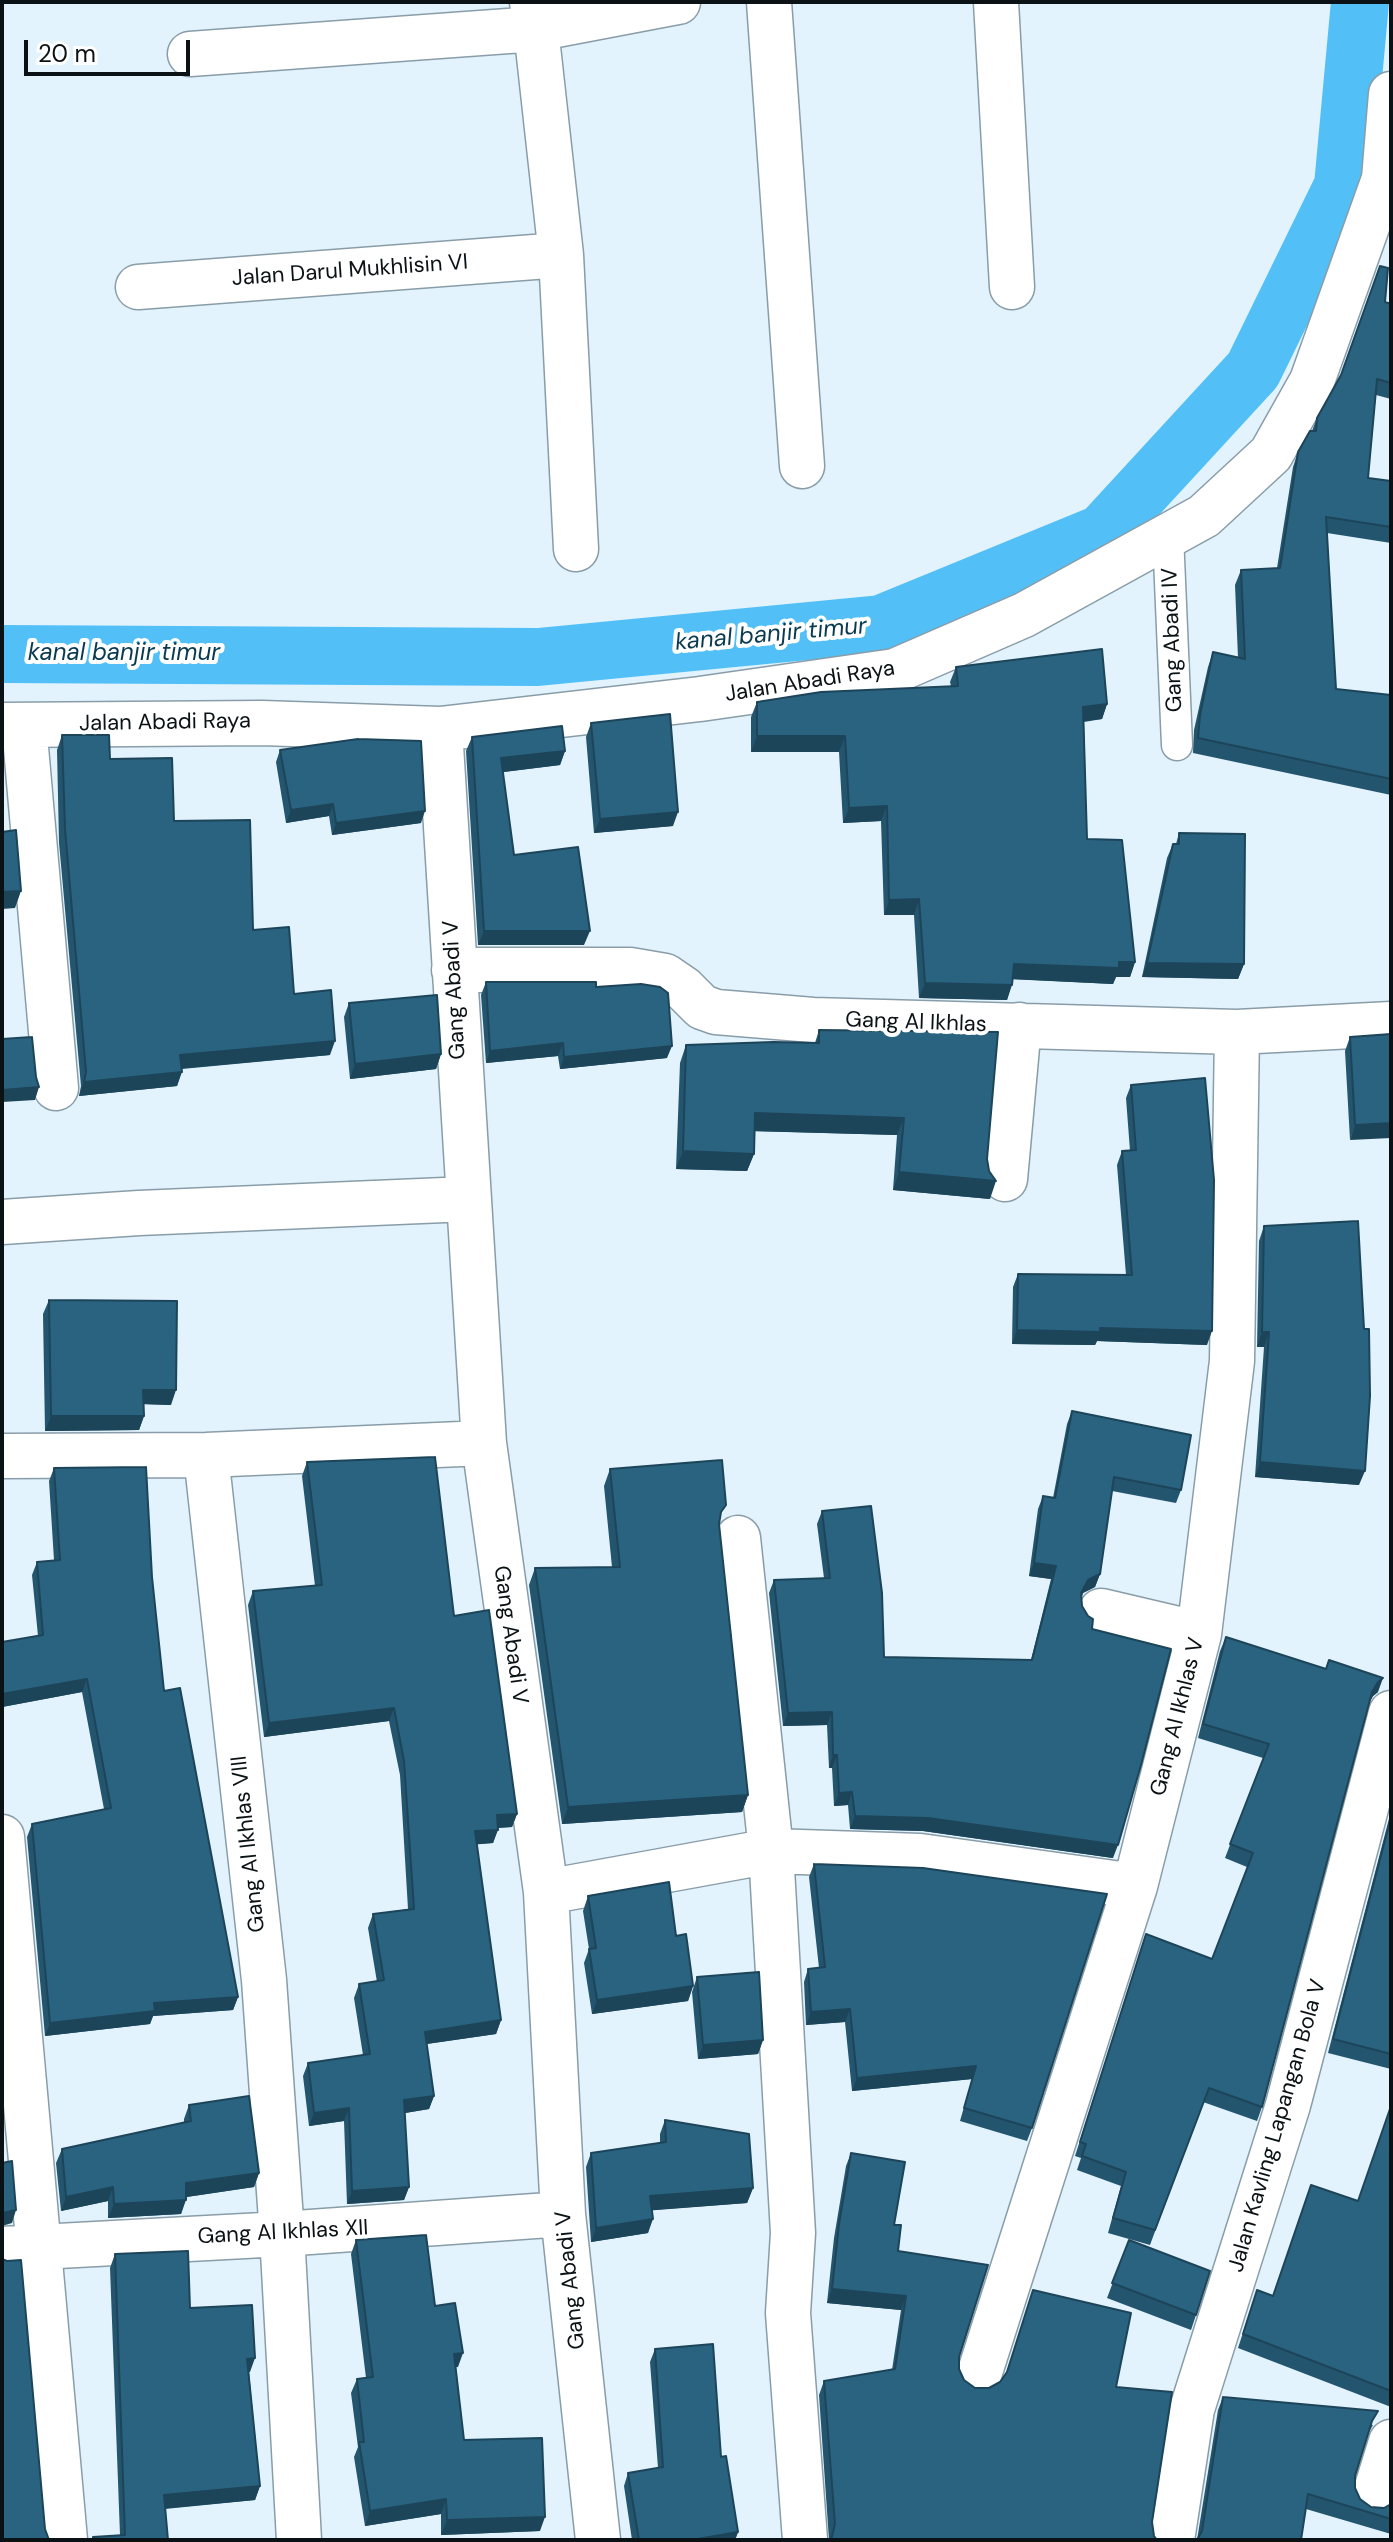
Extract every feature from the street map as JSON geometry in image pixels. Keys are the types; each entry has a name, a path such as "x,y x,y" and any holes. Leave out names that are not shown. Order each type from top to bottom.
{"street":[{"path":"190,54 678,2"},
{"path":"769,2 802,466"},
{"path":"996,2 1012,287"},
{"path":"534,16 561,255 576,549"},
{"name":"Jalan Abadi Raya","path":"13,725 262,723 440,729 700,699 895,671 1024,615 1204,516 1271,454 1312,381 1384,179 1391,94"},
{"name":"Jalan Darul Mukhlisin VI","path":"138,287 561,255"},
{"path":"13,725 56,1088"},
{"name":"Gang Abadi V","path":"440,729 484,1443 546,1892 563,2214 598,2540"},
{"name":"Gang Al Ikhlas","path":"454,970 630,970 665,976 702,1007 716,1012 813,1020 1237,1032 1391,1024"},
{"path":"1005,1179 1019,1025"},
{"name":"Gang Al Ikhlas V","path":"978,2378 1135,1886 1199,1634 1232,1361 1237,1032"},
{"path":"2,1222 154,1212 468,1199"},
{"path":"2,1456 206,1455 484,1443"},
{"name":"Gang Al Ikhlas VIII","path":"206,1455 264,1980 299,2540"},
{"path":"738,1538 771,1851 793,2233 788,2313 805,2540"},
{"path":"1101,1611 1199,1634"},
{"name":"Jalan Kavling Lapangan Bola V","path":"1172,2540 1192,2409 1288,2105 1391,1713"},
{"path":"2,1837 20,2247 65,2540"},
{"path":"546,1892 771,1851 920,1856 1135,1886"},
{"name":"Gang Al Ikhlas XII","path":"20,2247 282,2234 563,2214"},
{"path":"1374,2497 1391,2442"}],"lane":[{"name":"Gang Abadi IV","path":"1168,535 1177,745"}],"building":[{"path":"1380,266 1388,268 1385,302 1391,304 1391,383 1377,379 1368,478 1391,481 1391,527 1326,517 1336,689 1391,695 1391,779 1198,738 1213,652 1245,659 1241,570 1280,568 1298,452 1310,431 1316,431 1317,418 1341,375"},
{"path":"1102,649 1107,704 1083,707 1087,839 1122,840 1135,962 1119,962 1119,968 1014,964 1012,985 925,983 919,899 889,900 887,806 849,808 845,736 757,736 757,702 821,692 958,686 956,667"},
{"path":"670,714 678,812 600,819 591,723"},
{"path":"562,726 565,751 501,758 514,855 578,847 590,931 484,931 472,737"},
{"path":"62,735 109,735 110,759 172,758 174,821 250,820 253,930 289,927 294,994 331,990 335,1041 180,1055 182,1072 84,1082 86,1072 65,829"},
{"path":"358,739 421,741 425,811 336,823 333,804 291,810 280,750"},
{"path":"16,830 21,891 2,892 2,832"},
{"path":"1179,833 1245,834 1244,964 1147,963 1173,844 1179,844"},
{"path":"486,982 596,982 596,987 641,984 660,987 668,993 672,1046 564,1057 563,1043 490,1051"},
{"path":"437,995 441,1054 355,1064 349,1003"},
{"path":"819,1030 998,1032 987,1159 989,1171 996,1181 899,1172 904,1118 755,1113 754,1154 683,1151 686,1045 819,1043"},
{"path":"1391,1034 1391,1123 1355,1125 1350,1037"},
{"path":"32,1037 39,1087 2,1090 2,1039"},
{"path":"1205,1078 1214,1180 1212,1331 1100,1328 1100,1332 1017,1330 1018,1274 1132,1275 1122,1151 1136,1150 1131,1085"},
{"path":"1358,1221 1364,1329 1369,1329 1370,1396 1365,1471 1260,1462 1269,1332 1262,1332 1264,1226"},
{"path":"49,1300 177,1301 176,1390 143,1390 144,1416 51,1416"},
{"path":"1072,1411 1191,1435 1181,1490 1114,1477 1100,1574 1088,1580 1081,1593 1082,1606 1093,1619 1092,1629 1171,1649 1118,1845 928,1818 855,1816 852,1792 839,1793 837,1755 833,1755 832,1712 788,1713 774,1580 830,1578 822,1511 871,1506 882,1593 884,1657 1032,1660 1056,1566 1034,1563 1043,1496 1055,1498"},
{"path":"435,1457 454,1616 489,1610 517,1814 497,1815 498,1830 475,1831 501,2020 425,2032 434,2096 404,2100 409,2187 352,2191 349,2108 314,2113 308,2063 370,2054 359,1984 384,1980 373,1914 414,1909 404,1761 394,1708 269,1723 253,1591 322,1585 307,1462"},
{"path":"722,1460 726,1505 719,1524 748,1795 568,1807 535,1568 620,1567 610,1469"},
{"path":"146,1467 152,1577 164,1691 180,1688 238,1997 154,2003 155,2011 50,2023 32,1824 111,1808 87,1679 2,1694 2,1642 43,1635 37,1562 60,1560 54,1468"},
{"path":"1226,1637 1326,1669 1329,1660 1383,1678 1372,1692 1262,2107 1209,2088 1155,2230 1113,2218 1126,2172 1082,2156 1086,2144 1080,2142 1146,1934 1212,1959 1253,1853 1230,1844 1269,1744 1203,1724"},
{"path":"1391,1817 1391,2054 1333,2039"},
{"path":"814,1864 923,1868 1107,1894 1032,2128 964,2108 976,2066 857,2078 850,2009 811,2012 808,1969 825,1967"},
{"path":"669,1882 676,1936 686,1934 693,1986 597,2000 589,1949 596,1948 588,1896"},
{"path":"759,1972 763,2040 703,2045 697,1977"},
{"path":"249,2096 259,2173 186,2183 186,2200 114,2204 113,2187 66,2197 62,2149 191,2121 189,2105"},
{"path":"1391,2106 1391,2391 1243,2334 1257,2290 1273,2296 1311,2185 1358,2201"},
{"path":"665,2120 749,2134 753,2188 650,2196 653,2219 596,2228 591,2153 666,2142"},
{"path":"851,2153 905,2162 894,2225 901,2225 898,2251 988,2265 959,2357 959,2369 964,2380 975,2388 989,2388 1000,2382 1007,2372 1033,2290 1131,2313 1116,2387 1172,2392 1152,2522 1157,2540 831,2540 835,2524 824,2381 895,2369 906,2296 832,2289"},
{"path":"12,2161 16,2210 2,2213 2,2163"},
{"path":"426,2235 435,2306 455,2303 463,2353 454,2354 464,2440 542,2438 545,2517 447,2520 446,2499 370,2511 359,2442 364,2442 357,2379 373,2377 356,2240"},
{"path":"1129,2240 1210,2271 1196,2315 1112,2283"},
{"path":"188,2251 190,2308 252,2305 255,2358 247,2359 260,2486 164,2495 168,2540 93,2540 93,2537 125,2535 115,2254"},
{"path":"2,2259 21,2260 45,2529 49,2540 2,2540"},
{"path":"713,2344 721,2457 726,2456 738,2532 692,2540 639,2540 628,2473 663,2467 655,2349"},
{"path":"1223,2397 1378,2411 1355,2476 1355,2488 1360,2499 1371,2507 1384,2508 1391,2504 1391,2519 1308,2494 1301,2540 1197,2540 1202,2531"}],"waterway":[{"name":"kanal banjir timur","path":"2,654 538,657 881,624 1103,533 1253,370 1343,186 1360,2"}]}
